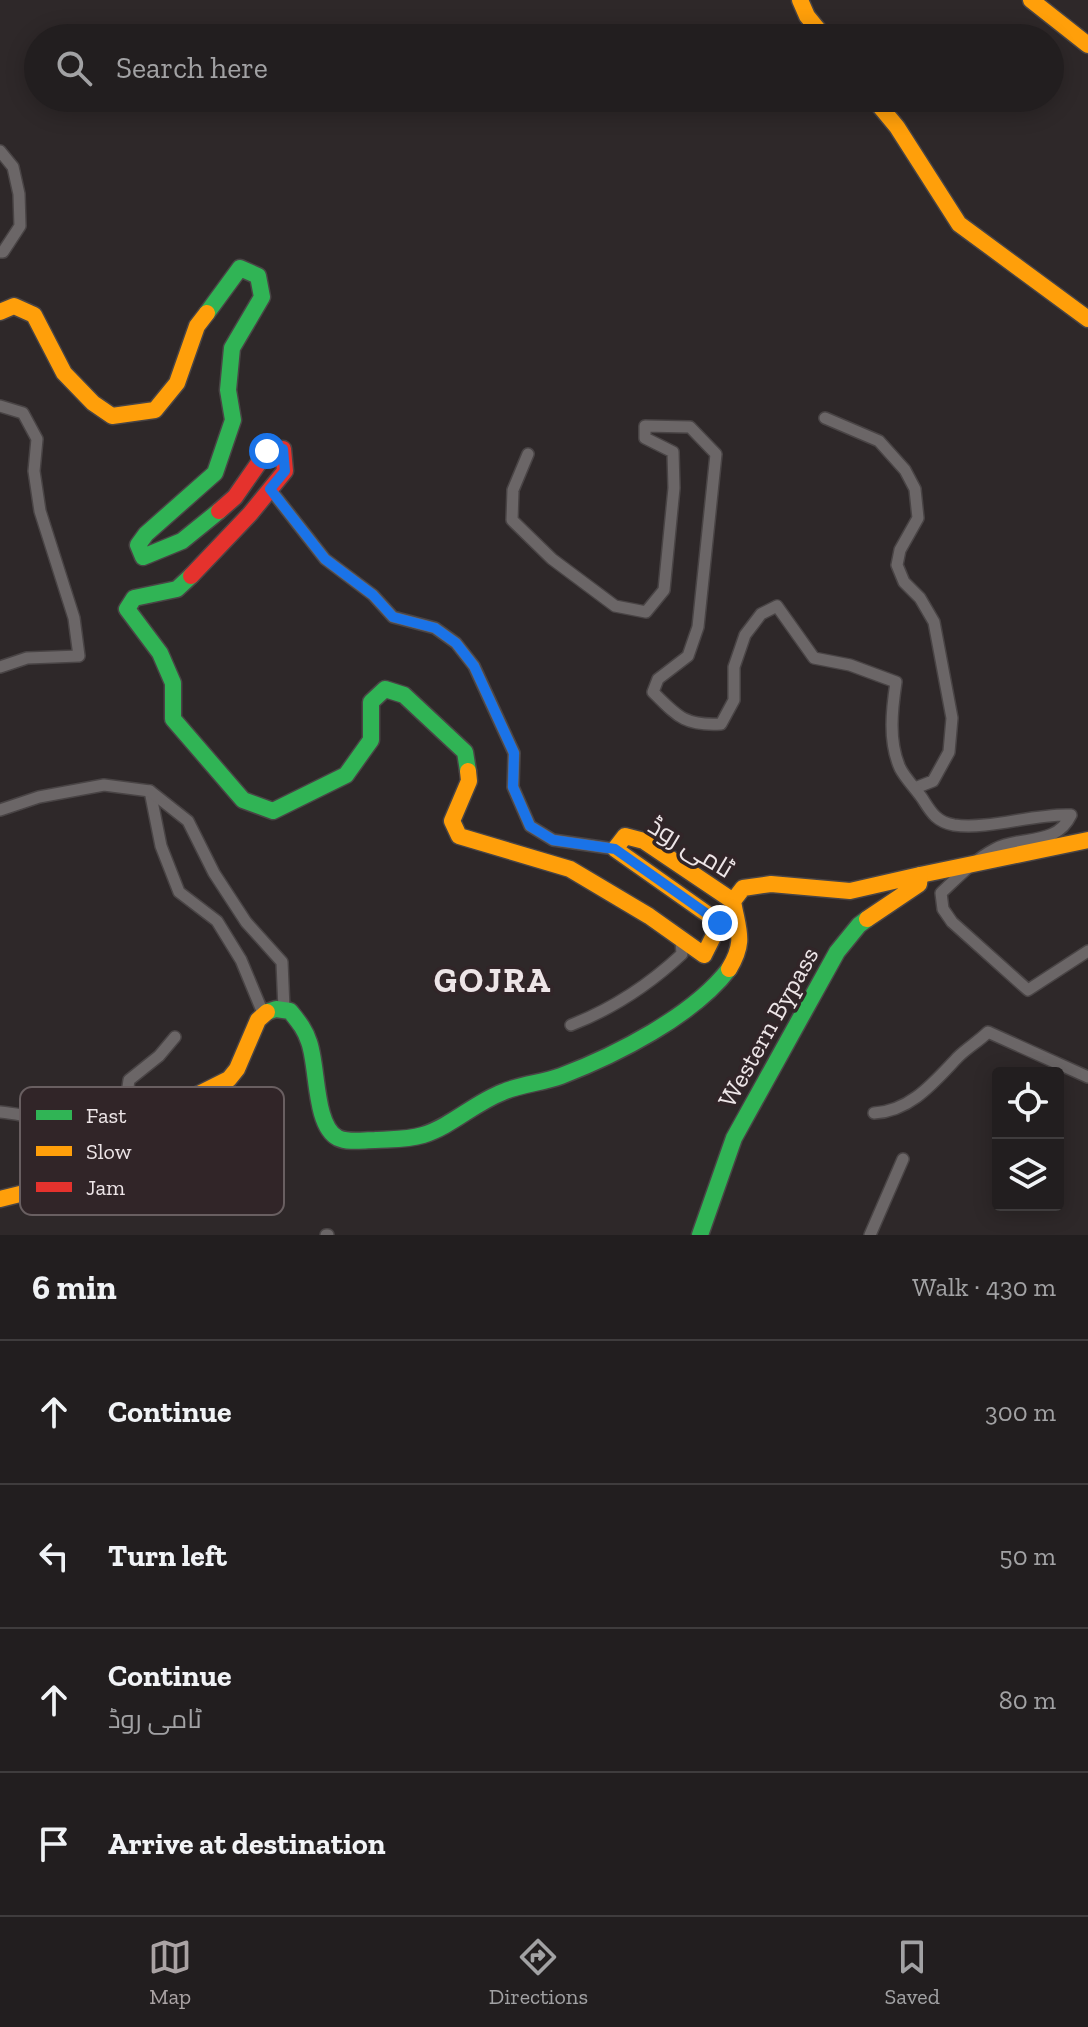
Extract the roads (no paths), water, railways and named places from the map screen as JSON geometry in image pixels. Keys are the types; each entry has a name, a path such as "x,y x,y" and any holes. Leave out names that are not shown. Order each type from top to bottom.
{"main road":[{"path":"800,0 814,24"},
{"path":"1031,0 1061,24"},
{"path":"1064,26 1088,45"},
{"path":"885,112 959,224 1088,319"},
{"path":"0,312 14,306 34,315 64,373 93,403 112,416 155,410 177,383 197,326 240,268 258,276 262,297 232,348 228,390 233,420 215,473 146,534 138,545 143,557 182,541 235,497 267,451 283,449 285,471 270,489"},
{"name":"ٹامی روڈ","path":"270,489 214,554 177,589 134,598 127,609 160,653 173,683 173,719 243,800 273,811 346,775 371,740 371,702 385,689 404,695 465,752 469,781 452,821 459,836 570,869 649,916 704,955 720,923 615,849 625,836 644,841 733,901"},
{"path":"212,1087 228,1080 243,1060 256,1020 263,1013 284,1009 298,1017 309,1038 315,1058 322,1121 327,1131 335,1137 353,1140 420,1137 440,1129 490,1097 560,1076 611,1053 678,1015 713,985 738,956 740,928 733,901 743,888 788,885 850,891 1088,840"},
{"name":"Western Bypass","path":"700,1235 734,1138 837,952 859,925 919,884 920,875"},
{"path":"0,1199 20,1194"}],"street":[{"path":"0,151 13,167 19,194 20,226 0,252"},
{"path":"0,406 23,413 37,439 34,471 40,511 74,618 79,656 27,658 0,667"},
{"path":"825,418 879,441 905,470 915,489 918,518 900,550 897,565 904,582 920,598 934,622 952,718 949,752 933,781 915,788"},
{"path":"528,454 513,490 512,520 552,559 615,606 646,612 664,590 674,488 673,452 645,438 645,426 690,427 716,454 698,627 688,656 658,679 653,692 672,711 696,725 721,724 734,700 734,667 745,635 761,614 777,606 814,658 850,665 896,682 891,714 900,768 936,819 955,825 1025,821 1054,814 1071,815 1065,828 1047,837 997,848 968,866 941,893 943,909 952,922 1028,990 1088,951"},
{"path":"270,489 325,559 373,595 393,617 435,628 456,643 474,666 514,753 513,787 530,826 553,840 615,849"},
{"path":"0,810 39,797 104,785 150,791 188,821 214,873 246,922 282,962 284,1009"},
{"path":"150,791 161,846 179,892 217,921 241,960 263,1013"},
{"path":"571,1025 594,1016 659,976 682,954 681,940"},
{"path":"874,1113 890,1113 928,1090 960,1054 988,1032 1088,1077"},
{"path":"128,1087 129,1080 159,1056 175,1037"},
{"path":"0,1112 20,1114"},
{"path":"870,1235 903,1159"}],"district":[{"name":"GOJRA","path":"493,980"}]}
